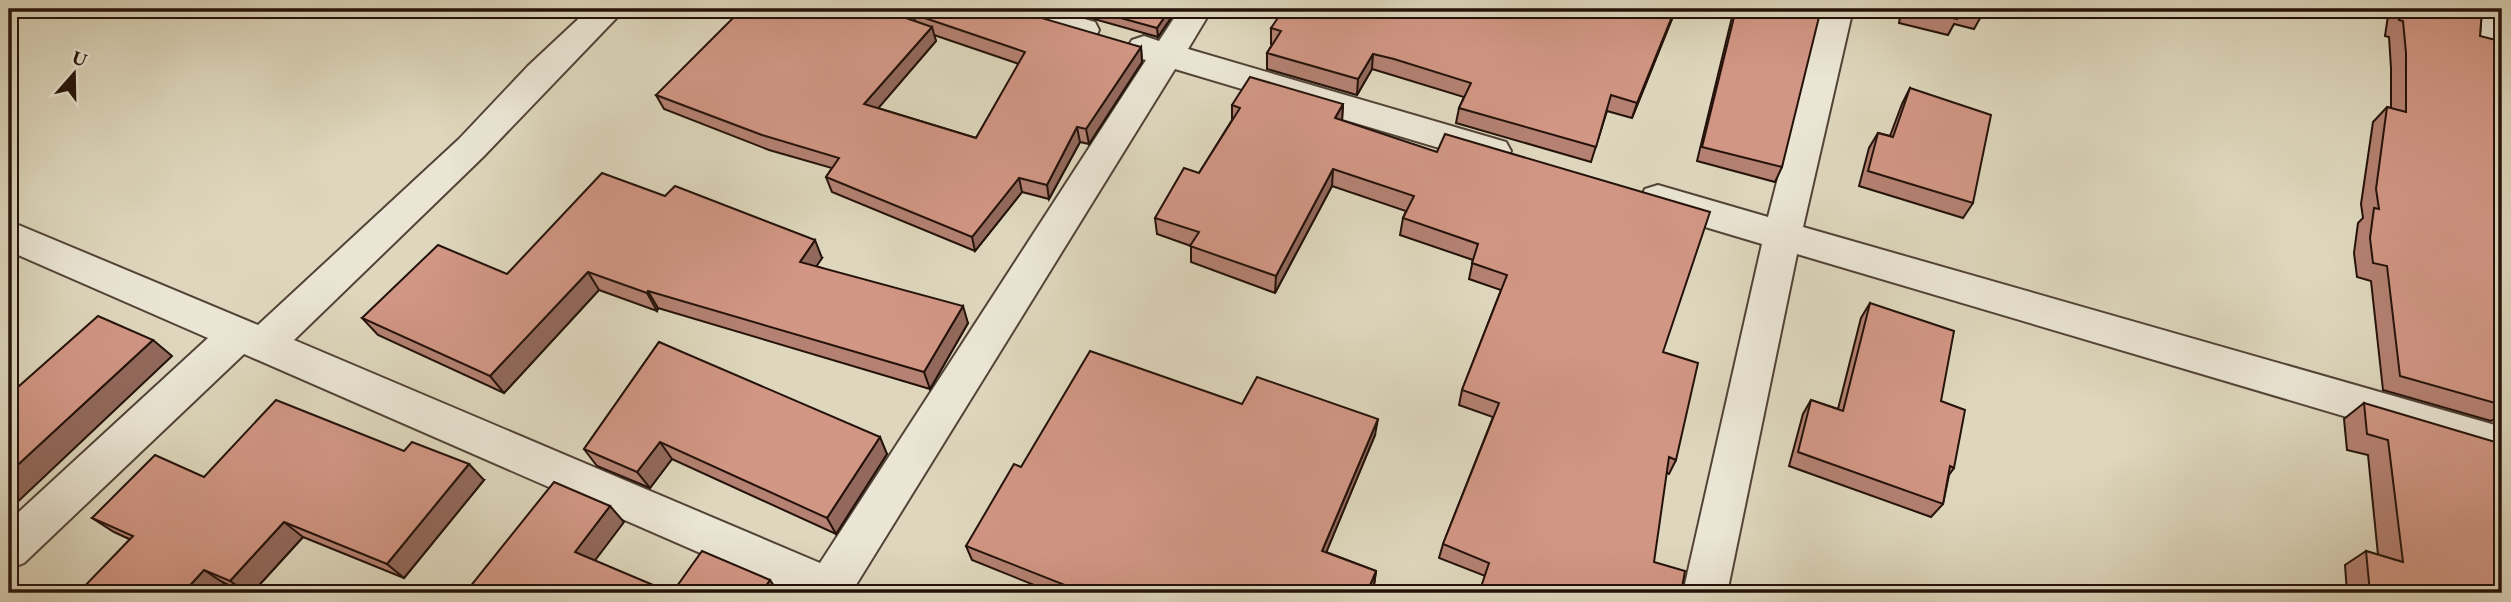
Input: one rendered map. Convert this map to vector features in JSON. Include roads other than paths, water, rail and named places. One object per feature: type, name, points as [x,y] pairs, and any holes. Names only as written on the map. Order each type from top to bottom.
[{"type":"street","points":[[9,549],[471,148],[540,75],[610,9]]},
{"type":"street","points":[[1011,9],[1527,161]]},
{"type":"street","points":[[9,235],[832,592],[1196,9]]},
{"type":"street","points":[[1705,593],[1782,236],[1836,13],[1799,9]]},
{"type":"street","points":[[2492,9],[2502,65]]},
{"type":"street","points":[[1621,189],[2502,445]]}]
